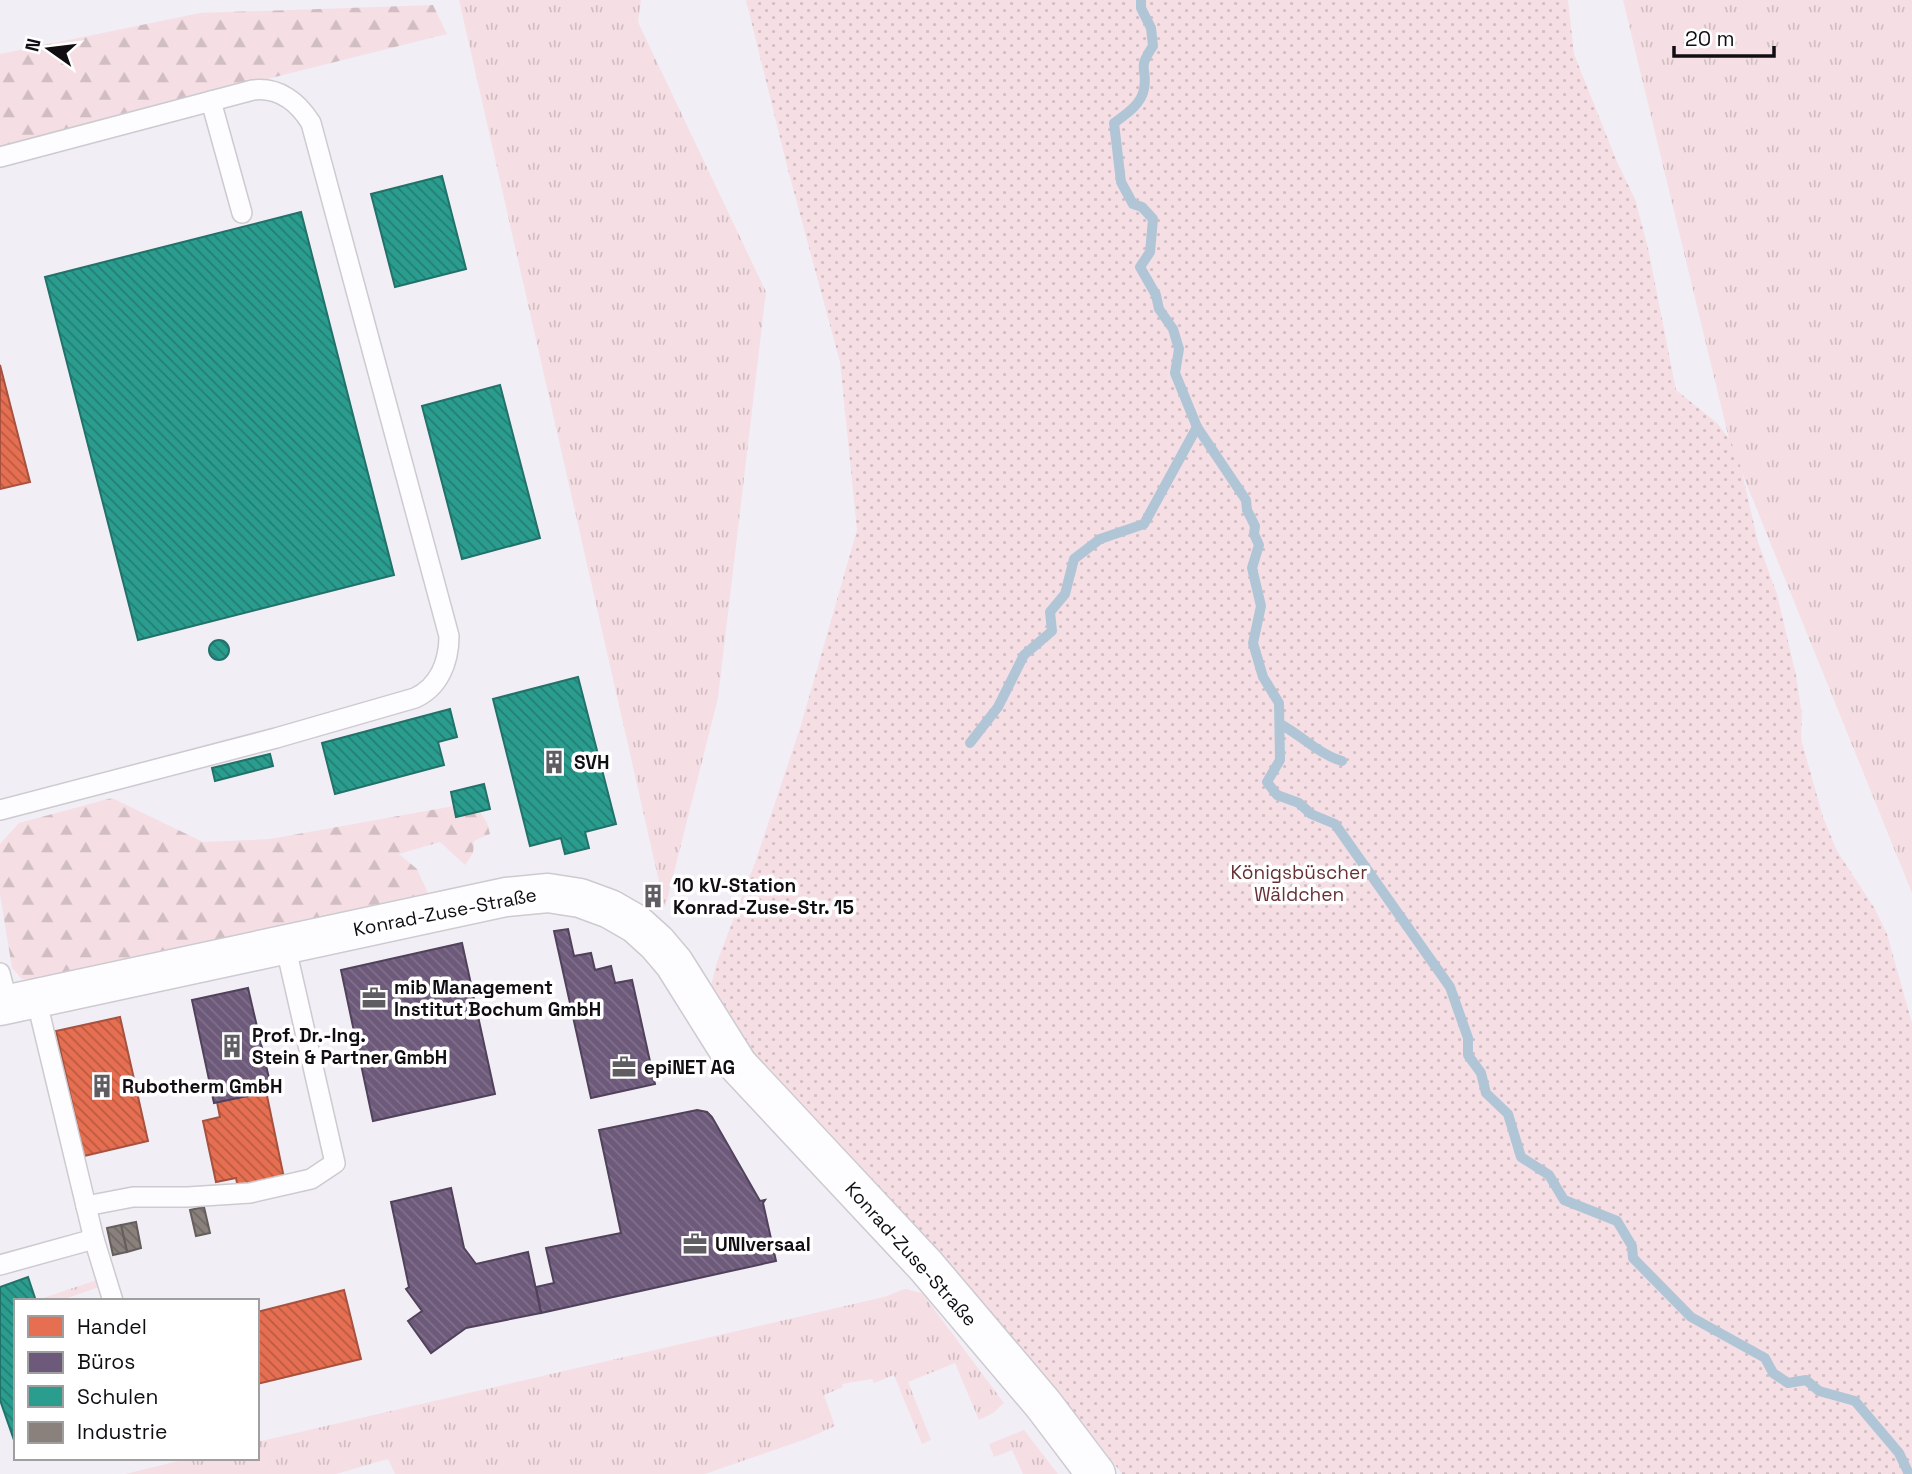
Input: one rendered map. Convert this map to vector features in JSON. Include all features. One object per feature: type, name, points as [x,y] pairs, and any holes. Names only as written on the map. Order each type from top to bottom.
[{"type":"street","name":"Konrad-Zuse-Straße","points":[[11,995],[285,944],[506,897],[548,893],[610,909],[636,924],[657,943],[674,963],[738,1065],[926,1266],[1043,1404],[1096,1474]]},
{"type":"lane","points":[[0,157],[253,90],[269,90],[289,98],[311,123],[449,636],[442,672],[425,693],[415,698],[276,738],[0,810]]},
{"type":"lane","points":[[211,101],[242,213]]},
{"type":"lane","points":[[86,1206],[133,1197],[250,1193],[311,1179],[335,1163],[285,944]]},
{"type":"lane","points":[[11,995],[86,1206],[112,1299]]},
{"type":"lane","points":[[0,1265],[94,1239]]},
{"type":"green space","points":[[459,0],[641,0],[638,22],[766,292],[718,698],[665,908]]},
{"type":"green space","name":"Königsbüscher Wäldchen","points":[[746,0],[1568,0],[1574,54],[1617,162],[1635,199],[1648,248],[1676,390],[1717,423],[1731,441],[1741,468],[1758,542],[1777,594],[1796,675],[1802,715],[1801,739],[1823,817],[1837,851],[1875,909],[1887,934],[1912,1023],[1912,1474],[1122,1474],[1049,1380],[927,1251],[753,1052],[710,989],[717,962],[756,860],[801,725],[857,530],[840,362]]},
{"type":"green space","points":[[1623,0],[1912,0],[1912,893],[1730,443]]},
{"type":"green space","points":[[433,5],[447,34],[0,146],[0,54],[200,13]]},
{"type":"green space","points":[[112,798],[203,842],[270,839],[454,806],[457,817],[480,812],[490,834],[474,841],[473,853],[465,865],[440,842],[399,854],[417,869],[428,893],[37,979],[22,979],[12,968],[0,894],[0,844],[19,823]]},
{"type":"green space","points":[[97,1280],[99,1287],[65,1299],[43,1298]]},
{"type":"green space","points":[[905,1289],[922,1293],[1004,1403],[979,1420],[955,1363],[908,1382],[931,1440],[922,1444],[894,1375],[874,1383],[872,1379],[842,1384],[843,1387],[824,1395],[835,1426],[809,1438],[705,1474],[395,1474],[388,1459],[336,1474],[125,1474],[183,1460],[259,1460],[259,1442],[884,1297]]},
{"type":"green space","points":[[1024,1430],[1058,1474],[1023,1474],[1012,1450],[994,1457],[989,1444]]},
{"type":"building: Handel","points":[[0,365],[30,482],[0,489]]},
{"type":"building: Handel","name":"10 kV-Station Konrad-Zuse-Str. 15","points":[[649,889],[661,898],[657,903],[645,894]]},
{"type":"building: Handel","name":"Rubotherm GmbH","points":[[120,1017],[148,1141],[84,1156],[56,1031]]},
{"type":"building: Handel","points":[[266,1091],[284,1178],[238,1188],[236,1178],[216,1182],[203,1121],[220,1117],[217,1102]]},
{"type":"building: Handel","points":[[344,1290],[361,1359],[259,1384],[259,1311]]},
{"type":"building: Büros","points":[[568,929],[574,956],[591,953],[595,970],[611,966],[615,983],[632,980],[655,1084],[591,1098],[554,931]]},
{"type":"building: Büros","points":[[462,943],[495,1094],[373,1121],[341,970]]},
{"type":"building: Büros","name":"Prof. Dr.-Ing. Stein & Partner GmbH","points":[[248,988],[272,1091],[214,1103],[192,1000]]},
{"type":"building: Büros","points":[[697,1110],[707,1112],[712,1117],[760,1201],[765,1200],[763,1203],[776,1261],[541,1313],[536,1287],[554,1283],[546,1248],[621,1233],[599,1130]]},
{"type":"building: Büros","points":[[451,1188],[464,1248],[476,1264],[528,1252],[541,1313],[466,1328],[431,1353],[408,1321],[422,1311],[406,1289],[409,1287],[391,1202]]},
{"type":"building: Schulen","points":[[442,176],[466,269],[395,287],[371,194]]},
{"type":"building: Schulen","points":[[301,212],[394,575],[138,640],[45,277]]},
{"type":"building: Schulen","points":[[500,385],[540,538],[462,559],[422,406]]},
{"type":"building: Schulen","points":[[219,640],[226,643],[229,650],[226,657],[219,660],[212,657],[209,650],[212,643]]},
{"type":"building: Schulen","name":"SVH","points":[[578,677],[616,824],[585,832],[589,848],[565,854],[561,838],[530,846],[493,699]]},
{"type":"building: Schulen","points":[[450,709],[457,737],[438,742],[444,765],[335,794],[322,743]]},
{"type":"building: Schulen","points":[[270,754],[273,766],[215,781],[212,768]]},
{"type":"building: Schulen","points":[[484,784],[490,809],[456,817],[451,792]]},
{"type":"building: Schulen","points":[[28,1277],[35,1299],[14,1299],[14,1440],[0,1400],[0,1287]]},
{"type":"building: Industrie","points":[[204,1207],[210,1233],[196,1236],[190,1210]]},
{"type":"building: Industrie","points":[[136,1222],[141,1248],[127,1252],[121,1225]]},
{"type":"building: Industrie","points":[[121,1225],[127,1252],[113,1255],[107,1228]]},
{"type":"waterway","points":[[1141,0],[1141,8],[1151,28],[1153,46],[1144,65],[1145,82],[1140,100],[1114,123],[1121,182],[1133,204],[1142,207],[1153,219],[1150,252],[1140,267],[1156,295],[1159,309],[1173,329],[1179,349],[1175,373],[1197,427],[1246,500],[1247,510],[1255,526],[1254,534],[1259,545],[1252,568],[1261,606],[1253,643],[1263,677],[1279,703],[1280,760],[1267,782],[1277,795],[1299,803],[1311,814],[1335,824],[1450,987],[1468,1038],[1468,1055],[1481,1073],[1486,1093],[1508,1114],[1521,1157],[1549,1175],[1564,1200],[1617,1221],[1632,1246],[1633,1258],[1691,1317],[1765,1358],[1773,1373],[1788,1383],[1806,1380],[1819,1391],[1855,1401],[1899,1453],[1909,1474]]},
{"type":"waterway","points":[[970,743],[998,707],[1024,655],[1052,631],[1050,612],[1065,594],[1074,559],[1100,539],[1144,524],[1197,427]]},
{"type":"waterway","points":[[1280,724],[1326,754],[1342,761]]},
{"type":"place","name":"SVH","points":[[554,762]]},
{"type":"place","name":"10 kV-Station Konrad-Zuse-Str. 15","points":[[653,896]]},
{"type":"place","name":"mib Management Institut Bochum GmbH","points":[[374,998]]},
{"type":"place","name":"Prof. Dr.-Ing. Stein & Partner GmbH","points":[[232,1046]]},
{"type":"place","name":"epiNET AG","points":[[624,1067]]},
{"type":"place","name":"Rubotherm GmbH","points":[[102,1086]]},
{"type":"place","name":"UNIversaal","points":[[695,1244]]}]
